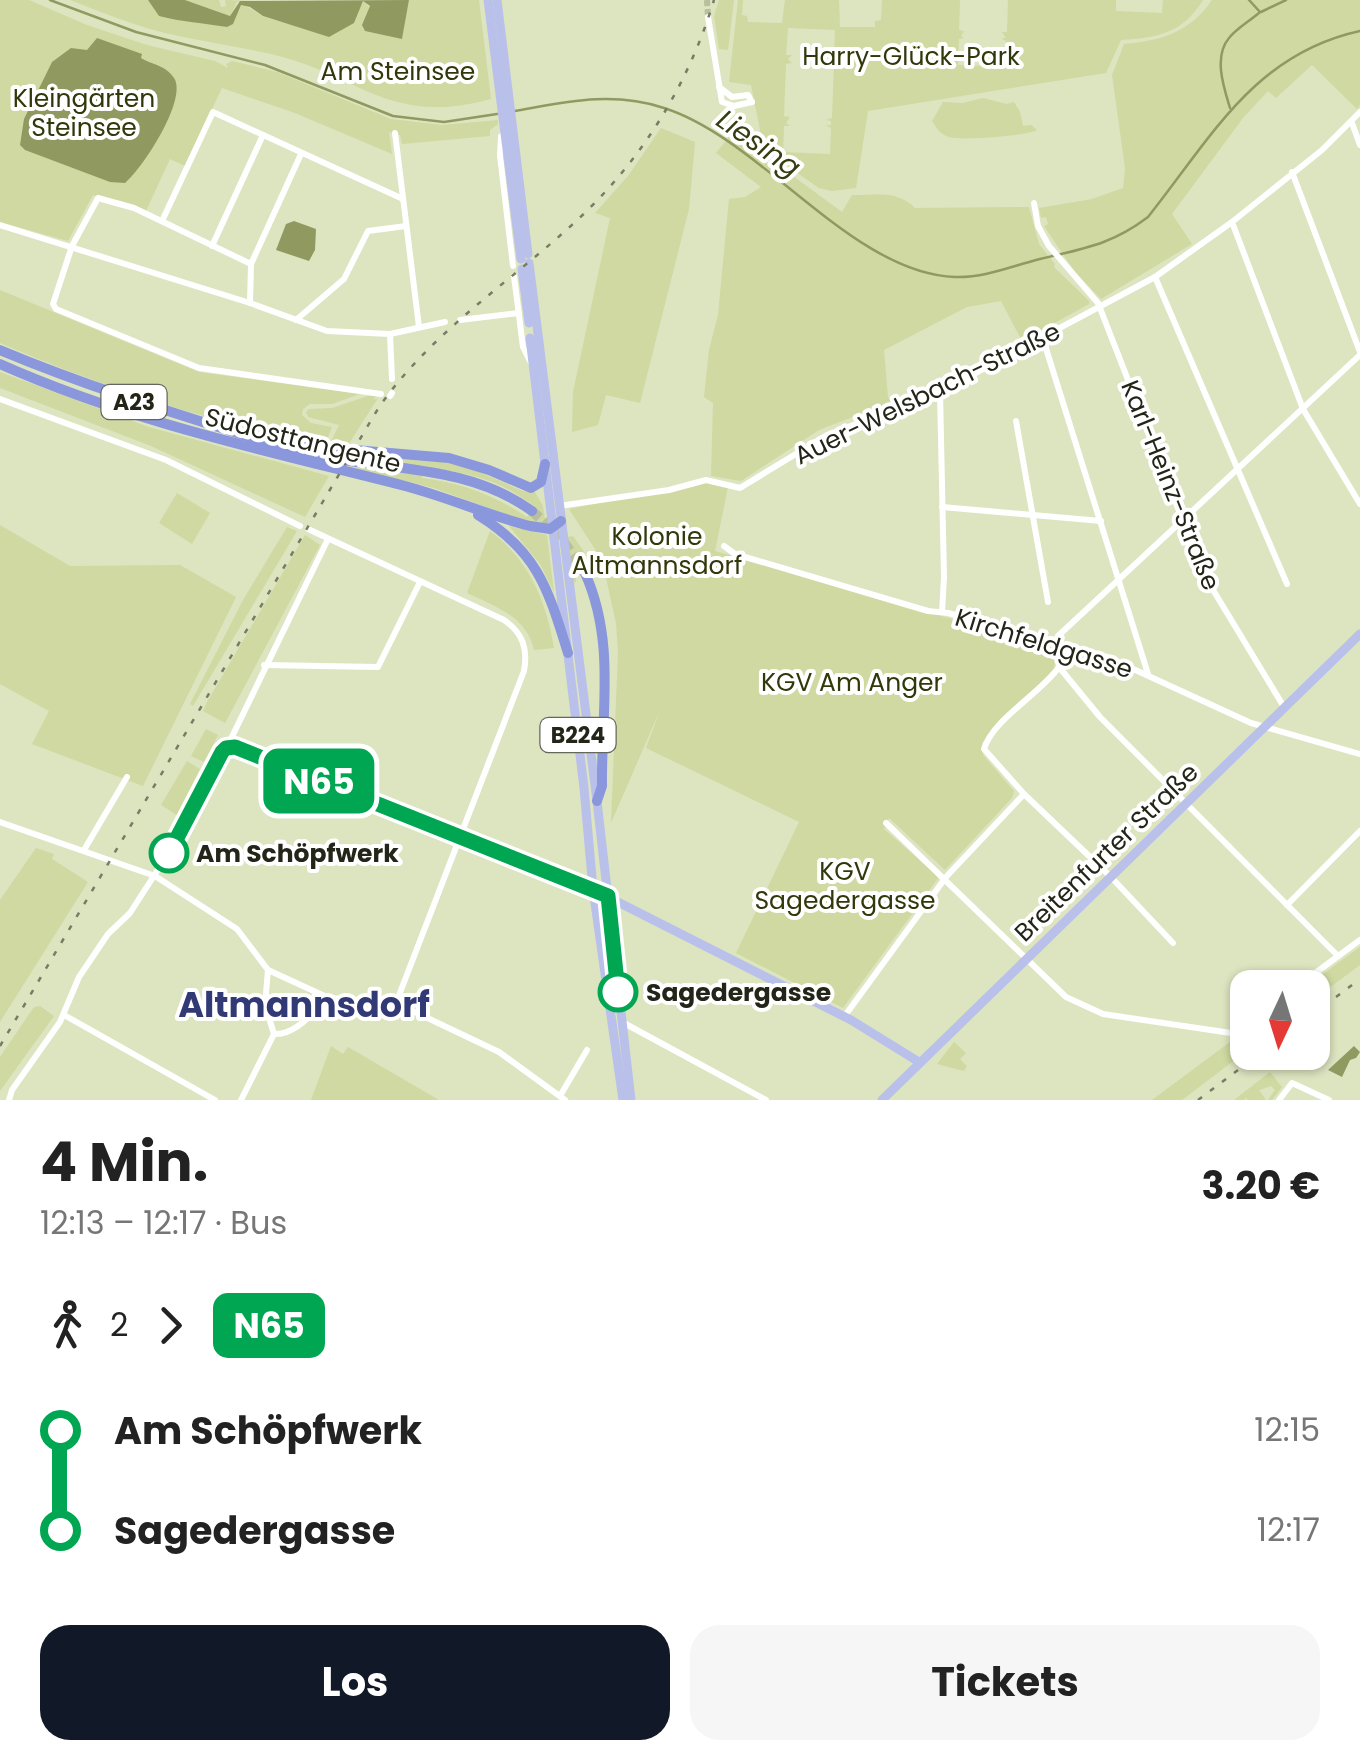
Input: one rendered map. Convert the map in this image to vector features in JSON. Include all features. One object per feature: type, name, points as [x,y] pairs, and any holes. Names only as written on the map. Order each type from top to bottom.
[{"type":"highway","name":"Südosttangente","points":[[0,350],[139,404],[334,458],[464,478],[504,493],[532,510]]},
{"type":"highway","name":"Südosttangente","points":[[0,364],[59,389],[189,432],[408,487],[469,509],[552,526]]},
{"type":"highway","points":[[271,442],[449,458],[530,488],[541,482],[545,464]]},
{"type":"highway","points":[[469,509],[517,543],[536,566],[568,653]]},
{"type":"highway","points":[[584,573],[598,604],[606,656],[602,786],[598,801]]},
{"type":"main road","name":"B224","points":[[488,0],[504,100]]},
{"type":"main road","name":"B224","points":[[497,0],[521,264],[593,889],[621,1096]]},
{"type":"main road","name":"B224","points":[[521,264],[559,506],[552,526],[598,801],[631,1100]]},
{"type":"main road","name":"Breitenfurter Straße","points":[[882,1100],[1360,634]]},
{"type":"main road","points":[[593,889],[844,1016],[919,1062]]},
{"type":"street","points":[[708,17],[718,86],[722,102],[752,102],[748,95],[732,98],[718,86]]},
{"type":"street","points":[[162,221],[213,112],[403,199]]},
{"type":"street","name":"Auer-Welsbach-Straße","points":[[559,506],[669,490],[706,480],[745,487],[826,436],[940,392],[1156,276],[1232,222],[1360,112]]},
{"type":"street","points":[[1352,122],[1360,145]]},
{"type":"street","points":[[506,130],[500,156],[521,264],[519,313],[523,347],[534,368]]},
{"type":"street","points":[[395,133],[419,326]]},
{"type":"street","points":[[212,246],[262,136]]},
{"type":"street","points":[[250,303],[251,264],[301,154]]},
{"type":"street","points":[[1056,642],[1118,579],[1360,354],[1292,172]]},
{"type":"street","points":[[251,264],[134,208],[98,198],[72,246],[53,302],[56,309],[199,368],[389,394]]},
{"type":"street","name":"Karl-Heinz-Straße","points":[[1034,203],[1038,226],[1049,246],[1100,308],[1204,575],[1284,707]]},
{"type":"street","points":[[1232,222],[1303,409],[1360,504]]},
{"type":"street","points":[[0,225],[337,332],[390,334],[445,322]]},
{"type":"street","points":[[296,320],[344,278],[358,258],[368,231],[406,226]]},
{"type":"street","points":[[1156,276],[1287,584]]},
{"type":"street","points":[[460,320],[519,313]]},
{"type":"street","points":[[390,334],[392,378]]},
{"type":"street","points":[[1043,339],[1148,676]]},
{"type":"street","points":[[940,392],[942,612]]},
{"type":"street","points":[[0,399],[166,460],[504,620],[518,632],[526,648],[524,671],[396,1003]]},
{"type":"street","points":[[1016,421],[1048,602]]},
{"type":"street","points":[[942,507],[1101,521]]},
{"type":"street","points":[[9,1098],[64,1015],[79,978],[108,934],[130,913],[155,876],[226,748],[328,539]]},
{"type":"street","name":"Kirchfeldgasse","points":[[724,546],[735,554],[906,605],[1068,645],[1263,727],[1360,754]]},
{"type":"street","points":[[264,665],[378,668],[420,582]]},
{"type":"street","points":[[1068,645],[1059,667],[984,744],[986,754],[1173,943]]},
{"type":"street","points":[[1059,667],[1100,717],[1338,956]]},
{"type":"street","points":[[226,748],[235,747],[593,889]]},
{"type":"street","points":[[84,850],[127,778]]},
{"type":"street","points":[[844,1016],[946,878],[1024,794]]},
{"type":"street","points":[[886,823],[1066,997],[1103,1014],[1230,1032]]},
{"type":"street","points":[[1,825],[155,876],[237,928],[268,970],[329,998],[396,1003],[499,1052],[562,1098],[588,1050]]},
{"type":"street","points":[[1287,905],[1360,831]]},
{"type":"street","points":[[1319,970],[1360,940]]},
{"type":"street","points":[[241,1100],[274,1034],[265,1005],[268,970]]},
{"type":"street","points":[[274,1034],[293,1030],[329,998]]},
{"type":"street","points":[[64,1015],[216,1100]]},
{"type":"street","points":[[621,1022],[766,1100]]},
{"type":"street","points":[[1279,1100],[1292,1083],[1328,1100]]},
{"type":"green space","name":"Kleingärten Steinsee","points":[[0,0],[29,0],[87,25],[228,68],[226,64],[232,61],[277,72],[391,119],[442,125],[498,120],[498,124],[490,130],[490,136],[402,144],[400,135],[389,132],[392,154],[295,113],[222,88],[185,166],[170,159],[146,211],[93,195],[68,241],[0,222]]},
{"type":"green space","name":"Am Steinsee","points":[[70,0],[148,0],[157,10],[226,27],[240,5],[283,22],[322,27],[345,25],[354,22],[363,1],[402,39],[409,0],[479,0],[491,99],[456,106],[400,103],[302,63],[150,29]]},
{"type":"green space","points":[[185,0],[219,0],[221,7],[226,6],[225,0],[253,1],[237,2],[230,16]]},
{"type":"green space","points":[[719,0],[734,0],[728,50],[719,49],[714,16]]},
{"type":"green space","name":"Harry-Glück-Park","points":[[738,0],[743,0],[742,15],[747,16],[748,22],[782,23],[785,0],[839,0],[840,27],[875,27],[875,21],[881,20],[882,0],[960,0],[959,30],[964,31],[964,38],[959,39],[958,65],[1005,67],[1006,41],[1001,38],[1006,38],[1002,32],[1007,32],[1008,0],[1116,0],[1116,11],[1162,13],[1163,0],[1203,0],[1187,20],[1168,32],[1121,40],[1106,73],[868,111],[856,188],[819,188],[764,150],[751,85],[729,82]],"holes":[[[788,28],[835,30],[834,56],[829,58],[834,59],[828,65],[834,65],[832,118],[826,120],[831,121],[831,125],[826,125],[831,128],[830,154],[783,152],[784,126],[790,126],[786,123],[790,117],[784,116],[786,64],[792,63],[788,59],[792,55],[786,55]]]},
{"type":"green space","points":[[1212,0],[1360,0],[1360,105],[1357,109],[1312,65],[1276,98],[1268,91],[1243,118],[1172,214],[1192,244],[1101,299],[1075,272],[1044,226],[1048,224],[1046,217],[1041,218],[1039,208],[1092,199],[1123,188],[1125,168],[1112,75],[1124,44],[1174,33],[1194,20]]},
{"type":"green space","points":[[983,98],[1014,102],[1023,126],[1031,125],[1037,130],[1007,136],[956,138],[943,134],[932,121],[943,102]]},
{"type":"green space","points":[[661,128],[695,142],[689,209],[640,403],[606,395],[598,425],[572,432],[573,392],[610,218],[595,213],[628,176]]},
{"type":"green space","points":[[733,132],[842,212],[852,195],[893,196],[915,208],[1029,207],[1039,244],[1054,267],[1089,304],[1022,341],[1001,301],[967,307],[884,350],[888,397],[894,401],[819,430],[741,481],[711,476],[713,403],[704,397],[718,315],[729,199],[745,197],[761,187],[716,153]]},
{"type":"green space","points":[[0,290],[199,372],[360,394],[332,404],[310,404],[303,409],[302,415],[311,423],[332,427],[327,440],[331,441],[339,425],[308,417],[309,409],[332,408],[371,395],[376,396],[373,400],[378,398],[348,445],[305,440],[196,414],[0,343]]},
{"type":"green space","points":[[0,372],[149,427],[329,476],[305,517],[151,446],[0,388]]},
{"type":"green space","points":[[363,457],[459,463],[523,491],[535,492],[543,506],[546,525],[518,519],[434,488],[347,467],[422,474],[422,478],[490,496],[527,517],[535,507],[493,482]]},
{"type":"green space","points":[[706,482],[728,487],[715,551],[1056,649],[1054,669],[982,743],[983,755],[1014,791],[1012,798],[945,870],[889,818],[884,829],[939,877],[843,1008],[736,953],[799,822],[646,748],[660,710],[611,823],[616,623],[602,560],[569,509]]},
{"type":"green space","points":[[177,493],[210,513],[192,544],[159,523]]},
{"type":"green space","points":[[0,525],[70,566],[180,565],[236,597],[143,786],[32,744],[49,711],[0,684]]},
{"type":"green space","points":[[509,526],[547,535],[554,592],[540,564]]},
{"type":"green space","points":[[287,527],[297,531],[193,706],[190,704],[243,600]]},
{"type":"green space","points":[[490,531],[504,542],[534,582],[554,648],[534,650],[517,620],[467,593]]},
{"type":"green space","points":[[305,535],[320,545],[225,723],[203,711]]},
{"type":"green space","points":[[573,536],[594,566],[576,577],[576,583],[571,579],[567,537]]},
{"type":"green space","points":[[206,729],[218,735],[204,762],[191,756]]},
{"type":"green space","points":[[187,761],[200,769],[177,815],[161,805]]},
{"type":"green space","points":[[36,848],[54,854],[52,859],[88,882],[0,1022],[0,900]]},
{"type":"green space","points":[[1360,947],[1360,965],[1330,987],[1328,970]]},
{"type":"green space","points":[[40,1006],[54,1016],[0,1091],[0,1057],[34,1007]]},
{"type":"green space","points":[[954,1042],[966,1053],[960,1059],[967,1066],[964,1071],[937,1064]]},
{"type":"green space","points":[[1230,1042],[1230,1064],[1182,1100],[1152,1100]]},
{"type":"green space","points":[[331,1046],[343,1054],[348,1047],[439,1100],[311,1100]]},
{"type":"green space","points":[[1270,1072],[1282,1087],[1272,1100],[1268,1100],[1275,1090],[1271,1086],[1259,1090],[1266,1100],[1234,1100]]},
{"type":"shaded area","points":[[148,0],[185,0],[230,16],[240,1],[409,0],[402,39],[365,31],[362,25],[370,6],[363,1],[354,23],[329,37],[241,5],[233,24],[227,27],[159,16]]},
{"type":"shaded area","points":[[97,38],[142,54],[141,58],[171,74],[177,88],[162,133],[125,183],[110,182],[20,145],[24,119],[52,62],[71,48],[87,50]]},
{"type":"shaded area","points":[[294,221],[316,229],[315,250],[309,261],[276,250],[286,224]]},
{"type":"shaded area","points":[[1354,1046],[1360,1052],[1350,1060],[1342,1077],[1330,1068]]},
{"type":"waterway","name":"Liesing","points":[[50,0],[136,32],[265,65],[393,116],[444,122],[497,114]]},
{"type":"waterway","points":[[1230,108],[1221,73],[1222,54],[1232,34],[1260,12],[1249,0]]},
{"type":"waterway","points":[[1261,12],[1286,0]]},
{"type":"waterway","name":"Liesing","points":[[515,111],[607,99],[664,108],[700,124],[736,147],[879,253],[917,270],[965,277],[1094,245],[1134,227],[1148,217],[1215,129],[1263,79],[1323,42],[1360,31]]},
{"type":"tunnel","points":[[707,0],[708,17]]},
{"type":"tunnel","points":[[532,511],[560,536],[585,573]]},
{"type":"railway","points":[[0,1046],[379,407],[422,355],[573,224],[620,175],[676,93],[714,0]]},
{"type":"railway","points":[[1330,1002],[1360,979]]},
{"type":"railway","points":[[1198,1100],[1238,1070]]},
{"type":"bus line","name":"N65","points":[[169,853],[222,752],[235,747],[608,896],[618,992]]},
{"type":"place","name":"Am Schöpfwerk","points":[[169,853]]},
{"type":"place","name":"Sagedergasse","points":[[618,992]]},
{"type":"district","name":"Altmannsdorf","points":[[304,1005]]},
{"type":"park label","name":"Kolonie Altmannsdorf","points":[[657,550]]},
{"type":"park label","name":"KGV Am Anger","points":[[852,682]]},
{"type":"park label","name":"KGV Sagedergasse","points":[[845,886]]}]
